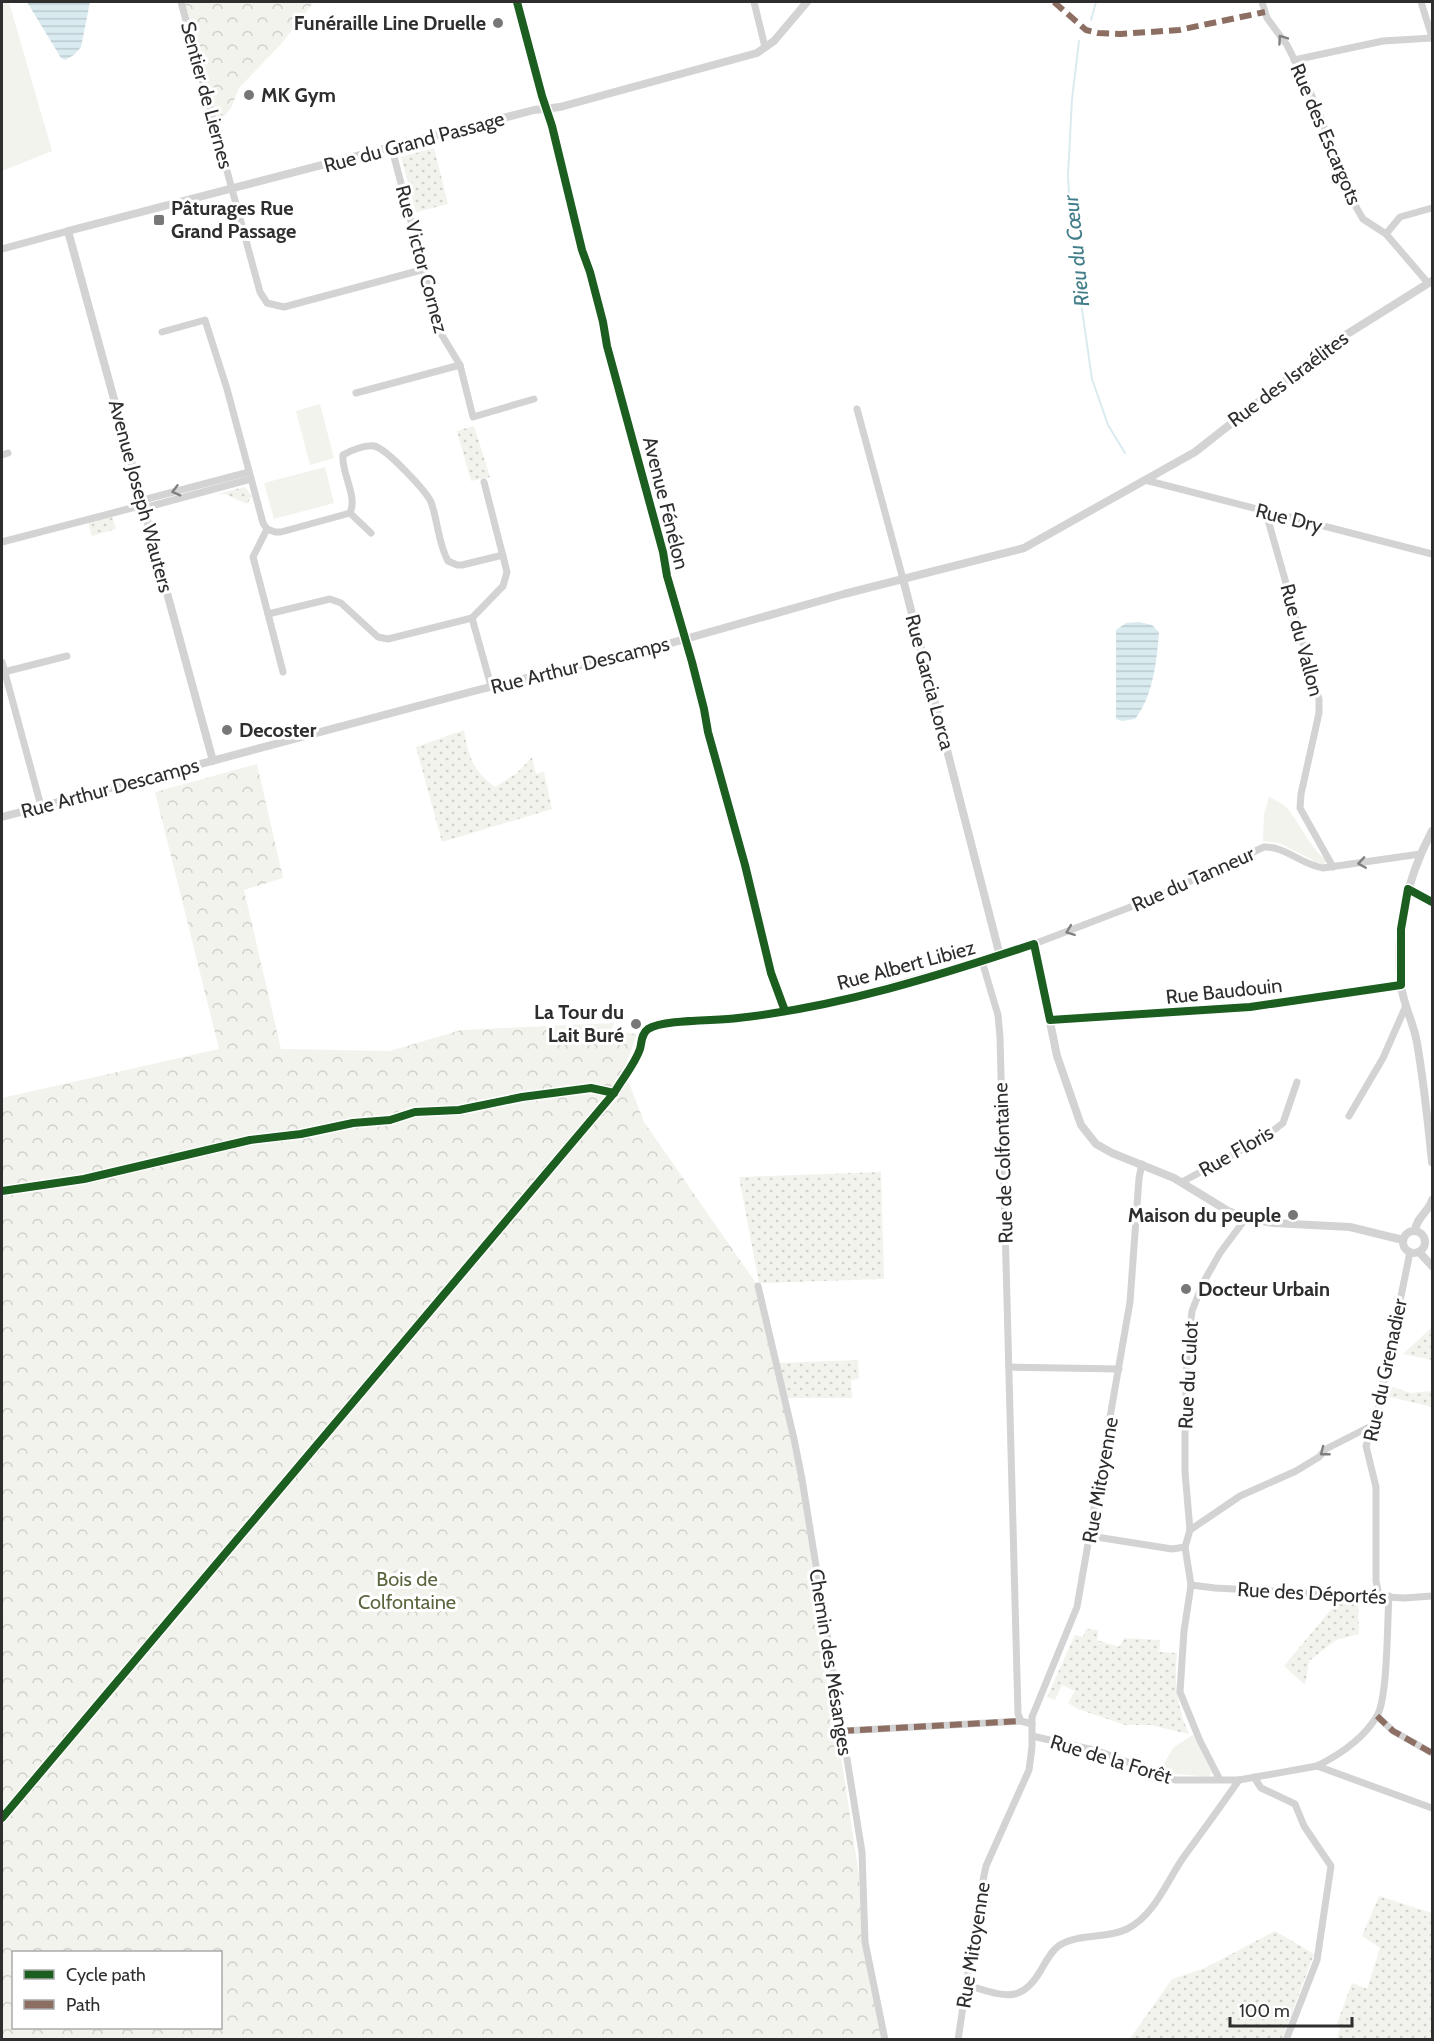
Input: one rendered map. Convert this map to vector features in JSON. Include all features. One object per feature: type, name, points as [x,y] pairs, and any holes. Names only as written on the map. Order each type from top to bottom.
[{"type":"street","name":"Sentier de Liernes","points":[[181,2],[260,292],[267,303],[284,308],[424,269]]},
{"type":"street","name":"Avenue Fénélon","points":[[517,2],[705,709],[708,732],[725,798],[737,832],[771,973],[785,1011]]},
{"type":"street","points":[[754,2],[765,47]]},
{"type":"street","name":"Rue du Grand Passage","points":[[2,249],[534,110],[560,107],[757,53],[774,40],[807,2]]},
{"type":"street","name":"Rue des Escargots","points":[[1262,2],[1267,18],[1287,45],[1319,112],[1341,181],[1363,219],[1386,234],[1430,282]]},
{"type":"street","points":[[1294,60],[1383,41],[1432,38],[1421,2]]},
{"type":"street","name":"Rue Victor Cornez","points":[[392,148],[440,332],[460,366],[473,417],[534,399]]},
{"type":"street","points":[[1386,234],[1400,217],[1432,208]]},
{"type":"street","name":"Avenue Joseph Wauters","points":[[68,231],[213,761]]},
{"type":"street","name":"Rue des Israélites","points":[[1145,480],[1195,452],[1336,340],[1430,282]]},
{"type":"street","points":[[162,332],[206,320],[263,523],[267,529],[281,532],[350,513]]},
{"type":"street","points":[[356,393],[460,366]]},
{"type":"street","name":"Rue Garcia Lorca","points":[[857,409],[1000,956]]},
{"type":"street","points":[[350,513],[353,504],[342,462],[343,455],[358,449],[376,447],[394,462],[430,500],[448,561],[462,565],[503,555]]},
{"type":"street","points":[[2,542],[250,476]]},
{"type":"street","name":"Rue Arthur Descamps","points":[[2,817],[491,686],[685,639],[1024,548],[1145,480]]},
{"type":"street","name":"Rue Dry","points":[[1145,480],[1432,554]]},
{"type":"street","points":[[268,614],[330,599],[335,600],[378,637],[387,639],[472,618],[506,582],[507,572],[484,483]]},
{"type":"street","points":[[350,513],[370,533]]},
{"type":"street","name":"Rue du Vallon","points":[[1266,513],[1319,699],[1319,713],[1300,808],[1333,867]]},
{"type":"street","points":[[267,529],[253,557],[283,672]]},
{"type":"street","points":[[472,618],[491,686]]},
{"type":"street","points":[[4,672],[67,656]]},
{"type":"street","points":[[2,662],[41,806]]},
{"type":"street","points":[[1432,831],[1420,854],[1408,889],[1401,929],[1401,985],[1405,1008],[1417,1040],[1432,1162]]},
{"type":"street","name":"Rue du Tanneur","points":[[1034,944],[1106,918],[1264,847],[1274,847],[1314,867],[1333,867],[1420,854]]},
{"type":"street","points":[[1408,889],[1432,902]]},
{"type":"street","points":[[1034,944],[1058,1056],[1084,1130],[1100,1147],[1182,1182],[1228,1211],[1246,1218],[1273,1223],[1350,1227],[1403,1240]]},
{"type":"street","name":"Rue Albert Libiez","points":[[785,1011],[810,1008],[982,962],[1034,944]]},
{"type":"street","name":"Rue de Colfontaine","points":[[982,962],[998,1015],[1000,1037],[1018,1714],[1021,1721]]},
{"type":"street","name":"Rue Baudouin","points":[[1050,1020],[1250,1007],[1401,985]]},
{"type":"street","points":[[1349,1116],[1383,1058],[1405,1008]]},
{"type":"street","points":[[639,1051],[644,1033],[660,1024],[711,1021],[785,1011]]},
{"type":"street","name":"Rue Floris","points":[[1182,1182],[1265,1137],[1283,1123],[1297,1082]]},
{"type":"street","name":"Rue Mitoyenne","points":[[958,2040],[986,1866],[1029,1770],[1032,1717],[1077,1607],[1130,1302],[1138,1178],[1142,1164]]},
{"type":"street","points":[[1415,1231],[1418,1220],[1431,1205],[1432,1200]]},
{"type":"street","name":"Rue du Culot","points":[[1185,1547],[1190,1530],[1185,1472],[1185,1432],[1187,1351],[1192,1311],[1203,1283],[1220,1253],[1246,1218]]},
{"type":"street","points":[[1415,1252],[1424,1246],[1425,1239],[1421,1233],[1415,1231],[1407,1233],[1403,1240],[1404,1248],[1415,1252],[1432,1266]]},
{"type":"street","name":"Rue du Grenadier","points":[[1379,1596],[1376,1581],[1376,1487],[1366,1446],[1375,1424],[1415,1252]]},
{"type":"street","name":"Chemin des Mésanges","points":[[758,1286],[796,1448],[865,1873],[865,1942],[885,2040]]},
{"type":"street","points":[[1009,1367],[1119,1369]]},
{"type":"street","points":[[1190,1530],[1240,1496],[1296,1471],[1319,1457],[1326,1449],[1375,1424]]},
{"type":"street","points":[[1090,1536],[1172,1549],[1185,1547],[1191,1585],[1184,1631],[1180,1692],[1200,1741],[1219,1778]]},
{"type":"street","name":"Rue des Déportés","points":[[1191,1585],[1389,1596],[1404,1599],[1432,1596]]},
{"type":"street","points":[[1317,1766],[1350,1745],[1370,1727],[1377,1716],[1382,1704],[1389,1596]]},
{"type":"street","points":[[1377,1716],[1393,1731],[1432,1753]]},
{"type":"street","points":[[842,1731],[1021,1721],[1032,1724]]},
{"type":"street","name":"Rue de la Forêt","points":[[1032,1736],[1098,1751],[1165,1778],[1196,1781],[1219,1778],[1239,1780],[1317,1766],[1432,1808]]},
{"type":"street","points":[[1254,1777],[1261,1788],[1295,1804],[1304,1826],[1330,1866],[1317,1960],[1286,2040]]},
{"type":"street","points":[[966,1985],[1007,1995],[1021,1993],[1034,1981],[1045,1962],[1060,1945],[1126,1930],[1141,1919],[1239,1780]]},
{"type":"green space","points":[[2,2],[9,2],[52,151],[2,171]]},
{"type":"green space","points":[[181,2],[314,2],[282,43],[239,88],[231,108],[221,120],[213,116]]},
{"type":"green space","points":[[434,148],[448,204],[416,212],[401,157]]},
{"type":"green space","points":[[320,404],[334,458],[310,465],[296,411]]},
{"type":"green space","points":[[474,426],[490,477],[471,481],[457,431]]},
{"type":"green space","points":[[325,467],[334,503],[274,519],[264,483]]},
{"type":"green space","points":[[245,487],[252,496],[247,504],[225,494],[218,494]]},
{"type":"green space","points":[[112,516],[116,529],[92,536],[88,522]]},
{"type":"green space","points":[[464,730],[467,748],[473,762],[481,775],[495,787],[517,773],[532,757],[536,774],[544,772],[552,809],[442,842],[416,747]]},
{"type":"green space","name":"Bois de Colfontaine","points":[[257,764],[283,878],[244,890],[281,1049],[390,1051],[461,1030],[614,1023],[611,1031],[637,1034],[624,1070],[644,1122],[758,1286],[799,1480],[859,1875],[863,1943],[884,2039],[2,2039],[2,1098],[219,1049],[155,792]]},
{"type":"green space","points":[[1269,797],[1282,804],[1291,813],[1317,851],[1327,860],[1324,865],[1312,863],[1313,860],[1279,843],[1263,841],[1264,815]]},
{"type":"green space","points":[[881,1172],[884,1279],[759,1283],[739,1177]]},
{"type":"green space","points":[[1432,1327],[1432,1360],[1403,1354]]},
{"type":"green space","points":[[858,1360],[859,1379],[851,1380],[852,1398],[785,1398],[779,1363]]},
{"type":"green space","points":[[1432,1385],[1432,1407],[1390,1397],[1389,1386],[1411,1393],[1431,1391]]},
{"type":"green space","points":[[1338,1601],[1358,1603],[1359,1634],[1336,1640],[1309,1661],[1305,1685],[1284,1666]]},
{"type":"green space","points":[[1086,1629],[1098,1630],[1097,1640],[1119,1647],[1124,1638],[1160,1640],[1159,1652],[1177,1653],[1177,1694],[1189,1734],[1150,1725],[1125,1725],[1078,1709],[1068,1703],[1075,1691],[1062,1685],[1055,1700],[1047,1697],[1075,1635],[1083,1637]]},
{"type":"green space","points":[[1193,1735],[1212,1773],[1208,1777],[1159,1772],[1174,1747]]},
{"type":"green space","points":[[1379,1896],[1432,1913],[1432,2039],[1337,2038],[1340,2028],[1336,2026],[1352,1983],[1367,1989],[1380,1948],[1362,1936]]},
{"type":"green space","points":[[1275,1931],[1314,1954],[1282,2039],[1129,2040],[1172,1979],[1205,1968]]},
{"type":"shaded area","points":[[27,2],[90,2],[81,47],[74,55],[65,60],[61,58]]},
{"type":"shaded area","points":[[1139,622],[1152,625],[1159,632],[1155,666],[1150,689],[1141,710],[1135,719],[1122,721],[1116,719],[1116,630],[1126,623]]},
{"type":"waterway","name":"Rieu du Cœur","points":[[1091,20],[1096,2]]},
{"type":"waterway","name":"Rieu du Cœur","points":[[1079,41],[1072,99],[1068,175],[1071,233],[1092,379],[1108,425],[1125,453]]},
{"type":"marked path","points":[[1054,2],[1086,30],[1098,33],[1120,34],[1179,30],[1265,12]]},
{"type":"marked path","points":[[1377,1716],[1393,1731],[1432,1753]]},
{"type":"marked path","points":[[842,1731],[1021,1721]]},
{"type":"cycle path","points":[[517,2],[552,126],[582,250],[590,272],[607,346],[663,552],[667,576],[692,662],[771,973],[785,1011]]},
{"type":"cycle path","points":[[2,1818],[614,1093],[635,1060],[643,1036],[648,1029],[666,1023],[776,1013],[851,998],[925,979],[1034,944],[1050,1020],[1250,1007],[1401,985],[1401,929],[1408,889],[1432,902]]},
{"type":"cycle path","points":[[2,1191],[84,1179],[250,1140],[301,1134],[353,1123],[390,1120],[415,1112],[459,1110],[522,1097],[591,1088],[614,1093]]},
{"type":"place","name":"Funéraille Line Druelle","points":[[498,23]]},
{"type":"place","name":"MK Gym","points":[[249,95]]},
{"type":"place","name":"Pâturages Rue Grand Passage","points":[[159,220]]},
{"type":"place","name":"Decoster","points":[[227,730]]},
{"type":"place","name":"La Tour du Lait Buré","points":[[636,1024]]},
{"type":"place","name":"Maison du peuple","points":[[1293,1215]]},
{"type":"place","name":"Docteur Urbain","points":[[1186,1289]]}]
